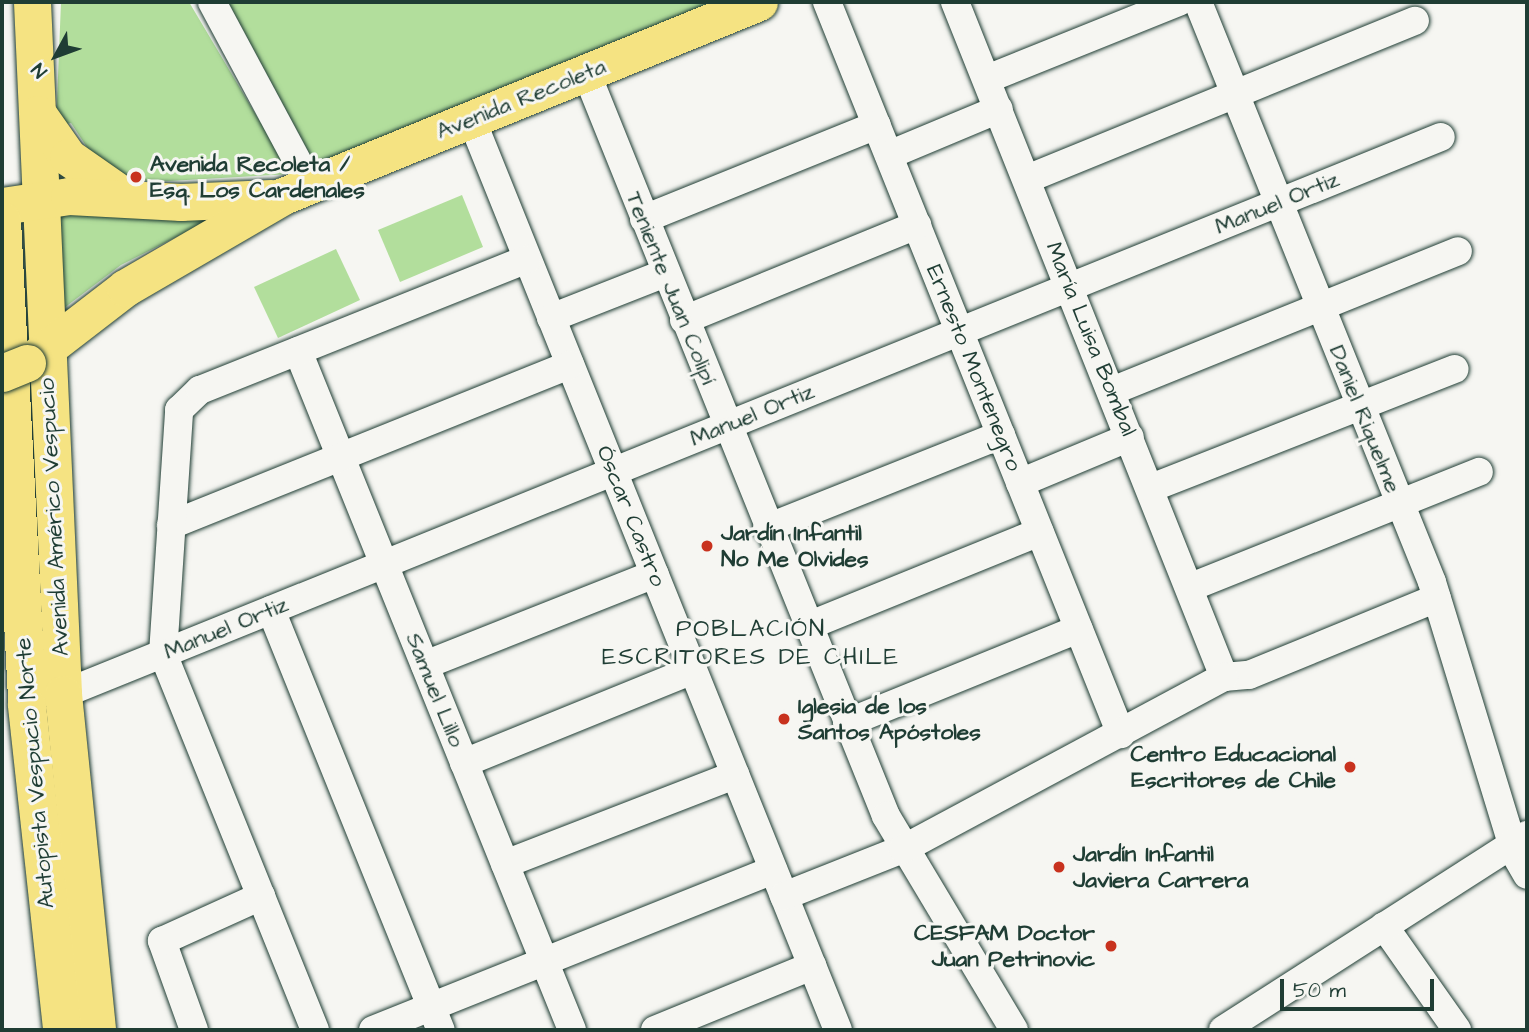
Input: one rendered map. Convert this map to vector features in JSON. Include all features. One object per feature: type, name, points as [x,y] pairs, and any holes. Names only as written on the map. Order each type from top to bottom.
[{"type":"highway","name":"Autopista Vespucio Norte","points":[[15,207],[26,706],[62,1030]]},
{"type":"main road","name":"Avenida Américo Vespucio","points":[[32,2],[38,114],[15,207],[25,362],[63,694],[96,1030]]},
{"type":"main road","name":"Avenida Recoleta","points":[[25,362],[135,281],[296,190],[759,2]]},
{"type":"main road","points":[[38,114],[68,157],[131,200]]},
{"type":"main road","name":"Avenida Recoleta","points":[[15,207],[296,190]]},
{"type":"street","points":[[212,2],[296,190]]},
{"type":"street","name":"Ernesto Montenegro","points":[[827,2],[1121,734]]},
{"type":"street","name":"María Luisa Bombal","points":[[956,2],[1152,488],[1224,677]]},
{"type":"street","points":[[987,79],[1179,2]]},
{"type":"street","name":"Daniel Riquelme","points":[[1198,2],[1437,598],[1520,839],[1527,875]]},
{"type":"street","points":[[1027,179],[1415,21]]},
{"type":"street","name":"Teniente Juan Colipí","points":[[586,72],[767,528],[903,849],[1011,1029]]},
{"type":"street","points":[[889,155],[999,109]]},
{"type":"street","name":"Óscar Castro","points":[[471,118],[838,1030]]},
{"type":"street","points":[[644,219],[877,125]]},
{"type":"street","name":"Manuel Ortiz","points":[[63,694],[1441,137]]},
{"type":"street","points":[[684,320],[917,225]]},
{"type":"street","points":[[1112,391],[1458,251]]},
{"type":"street","points":[[315,1030],[163,654],[171,525],[184,401],[298,351],[527,259]]},
{"type":"street","points":[[551,318],[665,273]]},
{"type":"street","name":"Samuel Lillo","points":[[298,351],[572,1030]]},
{"type":"street","points":[[171,525],[570,365]]},
{"type":"street","points":[[1152,488],[1454,369]]},
{"type":"street","points":[[767,528],[1001,435]]},
{"type":"street","points":[[1020,483],[1130,437]]},
{"type":"street","points":[[1191,587],[1479,472]]},
{"type":"street","points":[[808,626],[1040,532]]},
{"type":"street","points":[[425,665],[654,574]]},
{"type":"street","points":[[784,896],[903,849],[1224,677],[1249,675],[1437,598]]},
{"type":"street","points":[[271,610],[436,1018]]},
{"type":"street","points":[[848,723],[1079,629]]},
{"type":"street","points":[[464,763],[693,670]]},
{"type":"street","points":[[505,864],[735,775]]},
{"type":"street","points":[[1229,1029],[1520,839]]},
{"type":"street","points":[[373,1030],[436,1018],[544,961],[773,870]]},
{"type":"street","points":[[194,1030],[162,941],[261,896]]},
{"type":"street","points":[[1384,926],[1457,1030]]},
{"type":"street","points":[[654,1030],[812,966]]},
{"type":"green space","points":[[61,2],[189,2],[291,174],[151,182],[117,174],[94,158],[71,123],[56,126]]},
{"type":"green space","points":[[228,2],[726,2],[316,166]]},
{"type":"green space","points":[[462,195],[483,247],[400,282],[378,230]]},
{"type":"green space","points":[[58,215],[218,216],[121,265],[64,308]]},
{"type":"green space","points":[[336,249],[360,300],[278,338],[254,287]]},
{"type":"place","name":"Avenida Recoleta / Esq. Los Cardenales","points":[[136,177]]},
{"type":"place","name":"Jardín Infantil No Me Olvides","points":[[707,546]]},
{"type":"place","name":"Iglesia de los Santos Apóstoles","points":[[784,719]]},
{"type":"place","name":"Centro Educacional Escritores de Chile","points":[[1350,767]]},
{"type":"place","name":"Jardín Infantil Javiera Carrera","points":[[1059,867]]},
{"type":"place","name":"CESFAM Doctor Juan Petrinovic","points":[[1111,946]]},
{"type":"district","name":"POBLACIÓN ESCRITORES DE CHILE","points":[[751,644]]}]
